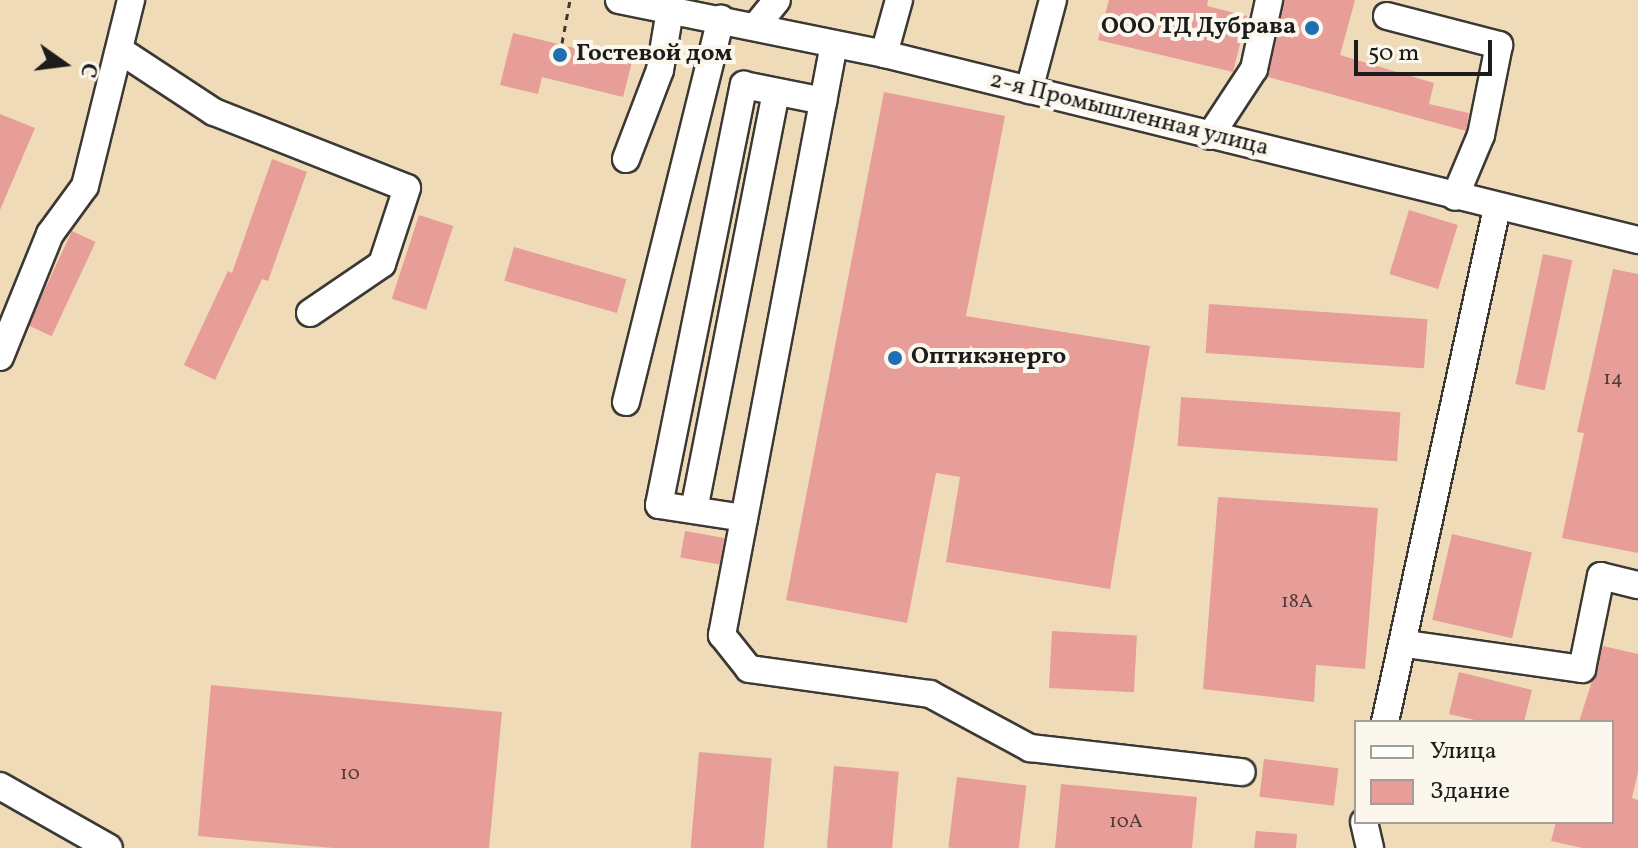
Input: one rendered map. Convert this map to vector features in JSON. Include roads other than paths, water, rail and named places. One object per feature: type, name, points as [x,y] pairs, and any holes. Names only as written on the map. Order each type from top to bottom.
[{"type":"street","points":[[0,357],[6,318],[50,234],[85,186],[121,51],[131,0]]},
{"type":"street","name":"2-я Промышленная улица","points":[[619,0],[884,54],[1497,208],[1638,240]]},
{"type":"street","points":[[756,26],[777,0]]},
{"type":"street","points":[[884,54],[899,0]]},
{"type":"street","points":[[1029,90],[1053,0]]},
{"type":"street","points":[[1210,136],[1254,69],[1269,0]]},
{"type":"street","points":[[626,159],[660,70],[670,10]]},
{"type":"street","points":[[1387,16],[1499,45],[1481,135],[1455,197]]},
{"type":"street","points":[[626,402],[721,19]]},
{"type":"street","points":[[834,44],[722,635],[749,669],[930,694],[1030,748],[1242,772]]},
{"type":"street","points":[[121,51],[214,112],[407,188],[382,264],[310,313]]},
{"type":"street","points":[[744,518],[659,505],[744,85],[823,101]]},
{"type":"street","points":[[694,510],[776,92]]},
{"type":"street","points":[[1386,720],[1406,644],[1497,208]]},
{"type":"street","points":[[1406,644],[1582,669],[1601,576],[1638,585]]},
{"type":"street","points":[[0,786],[109,848]]},
{"type":"street","points":[[1364,824],[1370,848]]},
{"type":"place","name":"ООО ТД Дубрава","points":[[1312,28]]},
{"type":"place","name":"Гостевой дом","points":[[560,55]]},
{"type":"place","name":"Оптикэнерго","points":[[895,358]]}]
